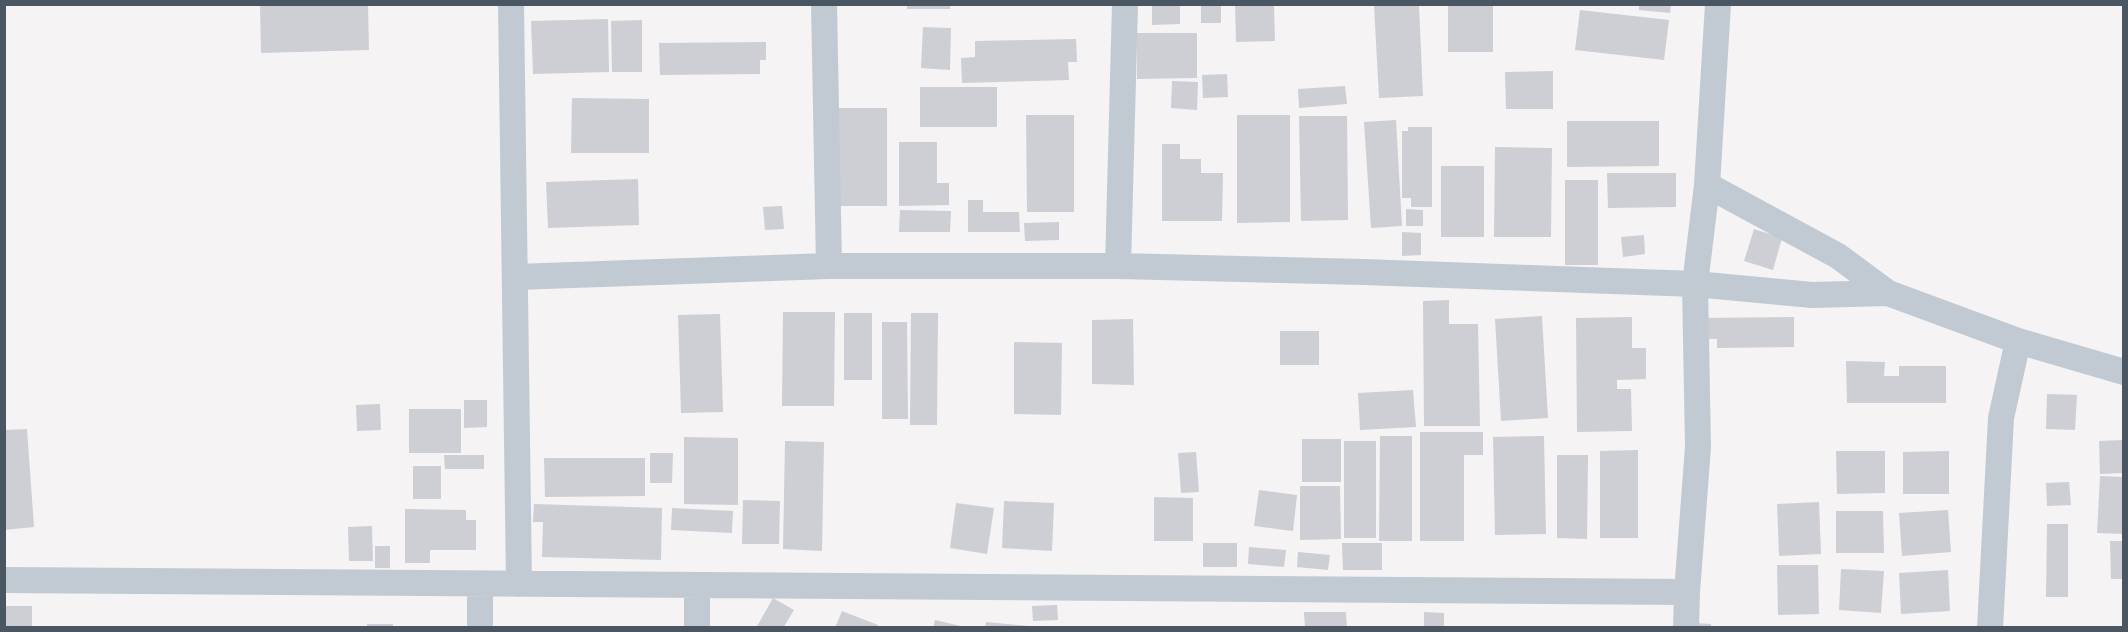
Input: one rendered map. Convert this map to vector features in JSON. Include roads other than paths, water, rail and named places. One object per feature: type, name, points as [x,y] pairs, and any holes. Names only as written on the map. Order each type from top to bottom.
[{"type":"street","points":[[511,4],[519,584]]},
{"type":"street","points":[[824,4],[829,266]]},
{"type":"street","points":[[1118,266],[1125,4]]},
{"type":"street","points":[[1686,627],[1698,447],[1695,284],[1707,186],[1718,4]]},
{"type":"street","points":[[1707,186],[1838,256],[1888,293],[2018,341],[2124,372]]},
{"type":"street","points":[[516,277],[829,266],[1118,266],[1695,284],[1812,295],[1888,293]]},
{"type":"street","points":[[1990,627],[2001,418],[2018,341]]},
{"type":"street","points":[[4,580],[1687,592]]},
{"type":"street","points":[[480,584],[480,627]]},
{"type":"street","points":[[697,585],[698,627]]}]
